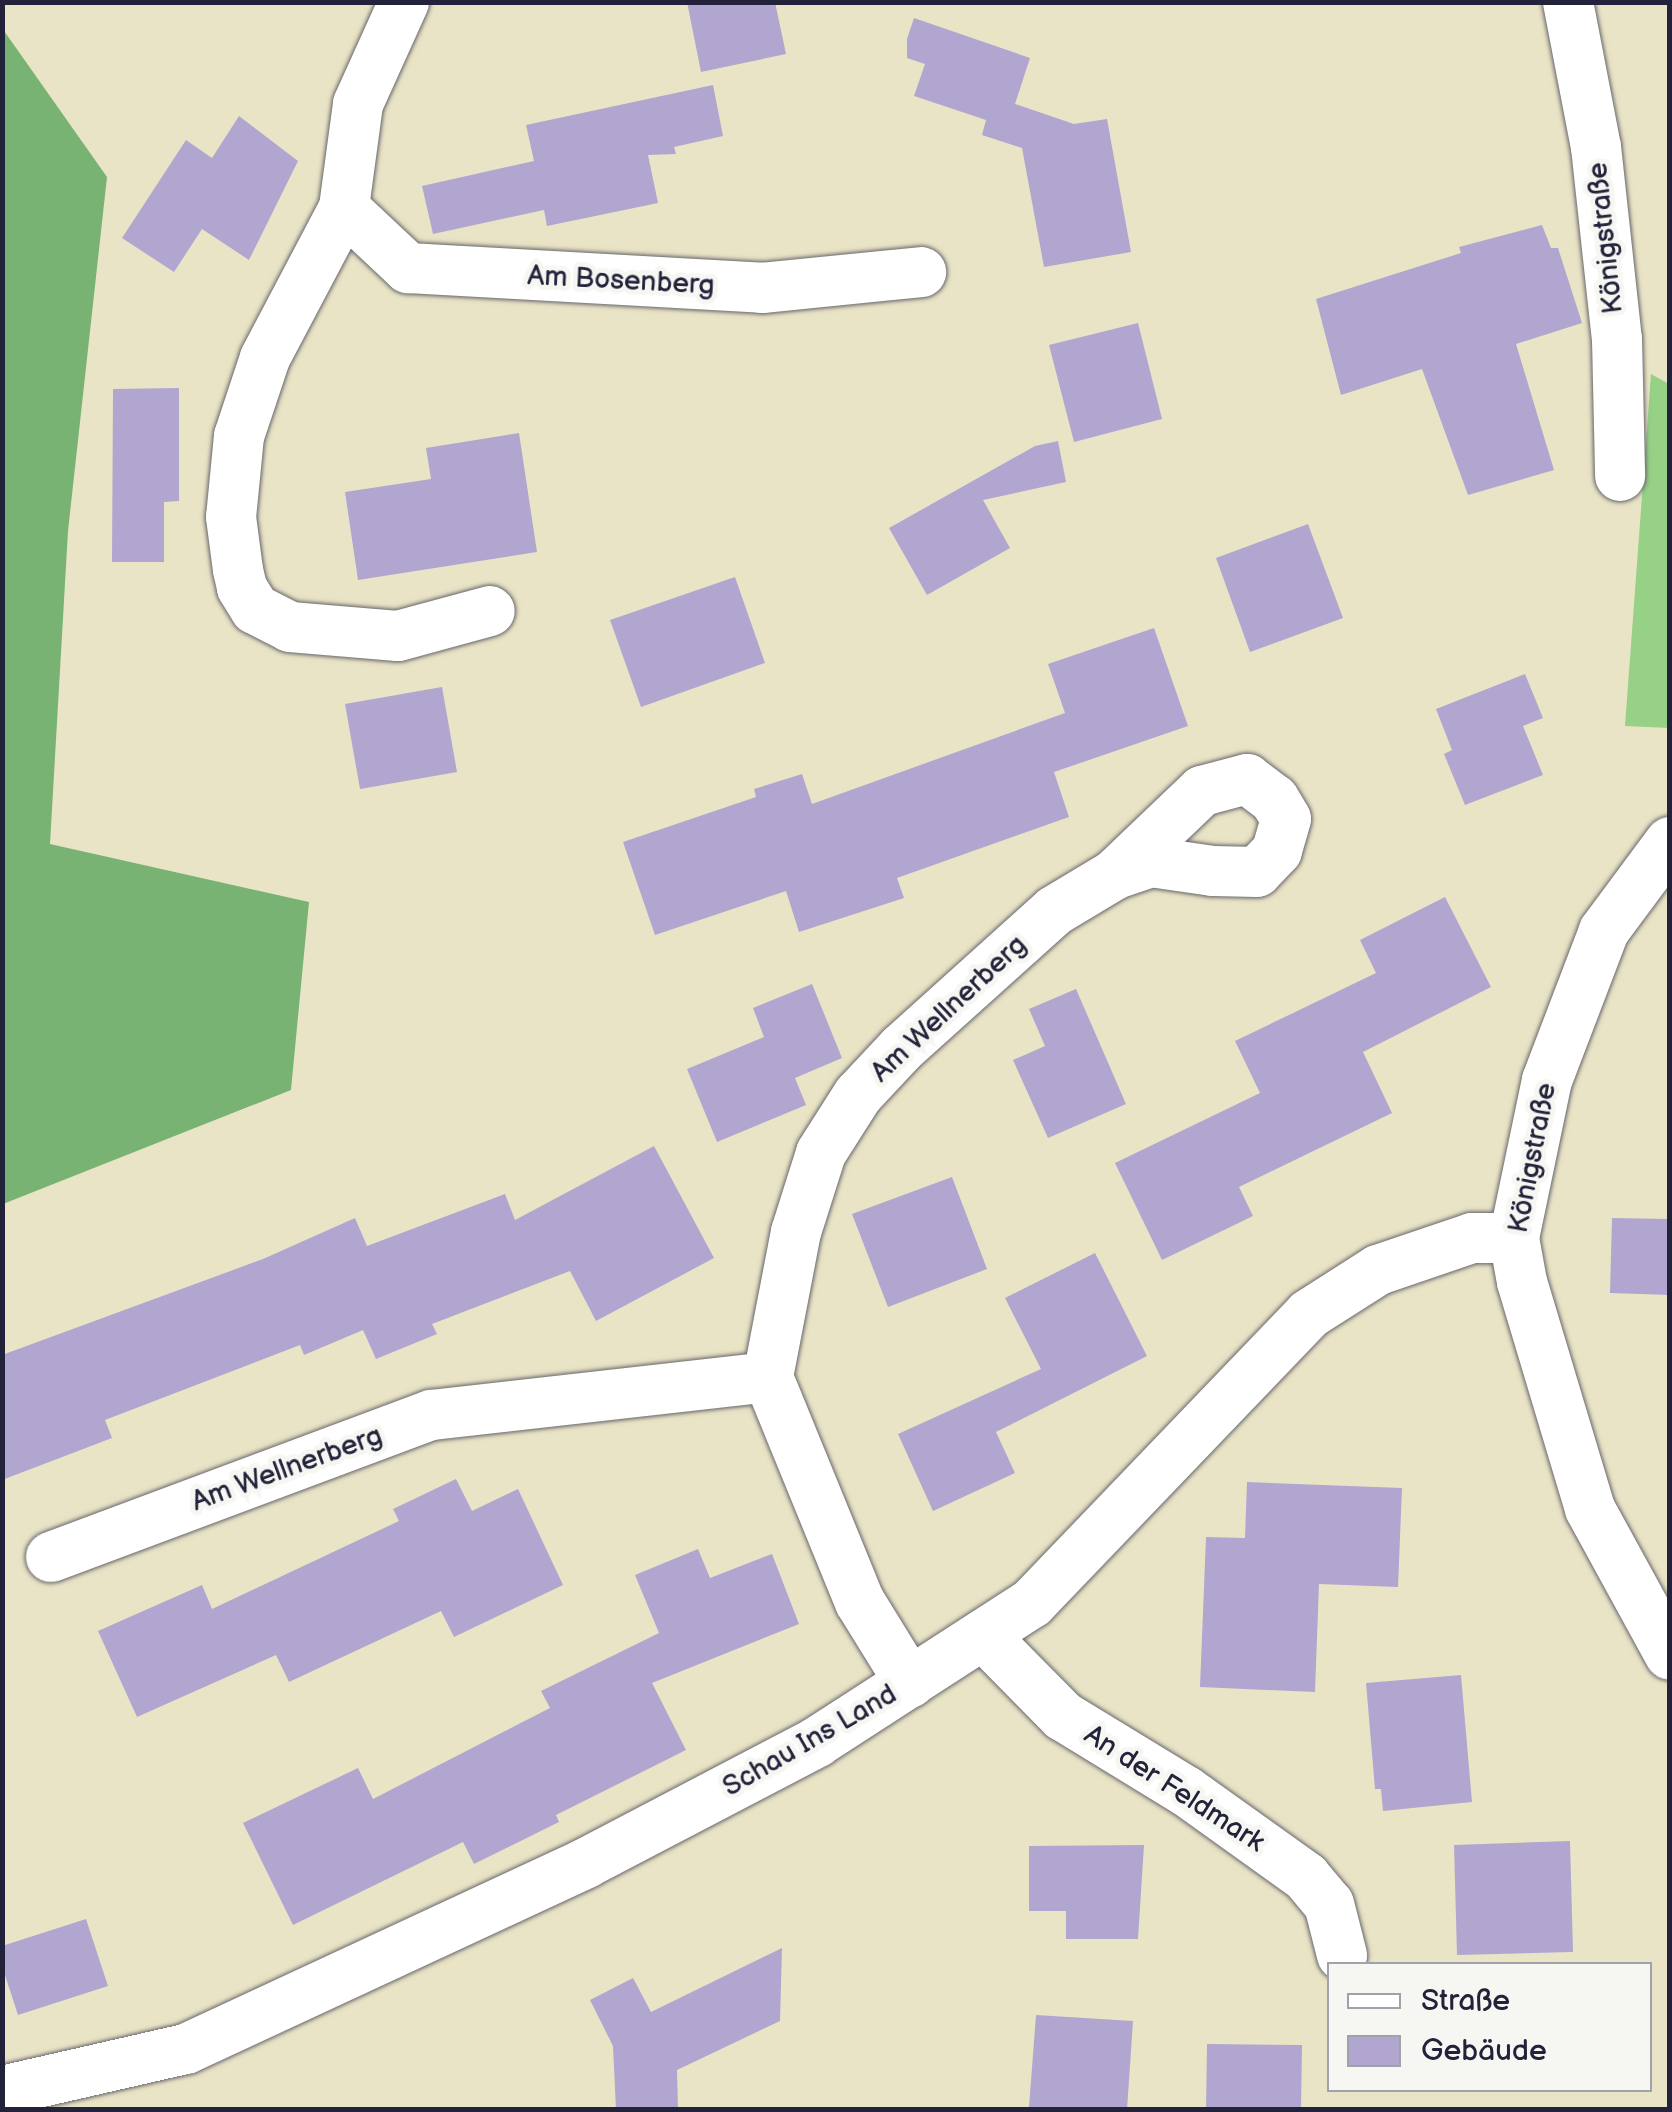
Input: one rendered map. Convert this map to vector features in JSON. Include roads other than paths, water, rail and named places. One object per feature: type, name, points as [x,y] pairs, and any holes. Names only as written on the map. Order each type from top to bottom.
[{"type":"street","points":[[404,2],[358,104],[344,208],[265,358],[239,436],[231,518],[242,588],[255,609],[290,627],[398,636],[490,611]]},
{"type":"street","name":"Königstraße","points":[[1568,2],[1596,148],[1617,339],[1620,476]]},
{"type":"street","name":"Am Bosenberg","points":[[344,208],[408,268],[762,288],[920,272]]},
{"type":"street","name":"Am Wellnerberg","points":[[50,1558],[431,1415],[768,1377],[796,1232],[821,1153],[858,1095],[902,1048],[1054,911],[1114,875],[1151,862],[1212,871],[1257,872],[1277,851],[1286,819],[1262,787],[1247,779],[1228,781],[1202,791],[1114,875]]},
{"type":"street","name":"Königstraße","points":[[1670,842],[1604,931],[1547,1080],[1514,1238],[1522,1282],[1590,1509],[1670,1655]]},
{"type":"street","name":"Schau Ins Land","points":[[2,2091],[186,2049],[586,1863],[817,1742],[1032,1603],[1309,1314],[1378,1270],[1472,1238],[1514,1238]]},
{"type":"street","points":[[768,1377],[860,1602],[910,1683]]},
{"type":"street","name":"An der Feldmark","points":[[984,1635],[1063,1716],[1186,1790],[1306,1878],[1329,1904],[1342,1955]]}]
